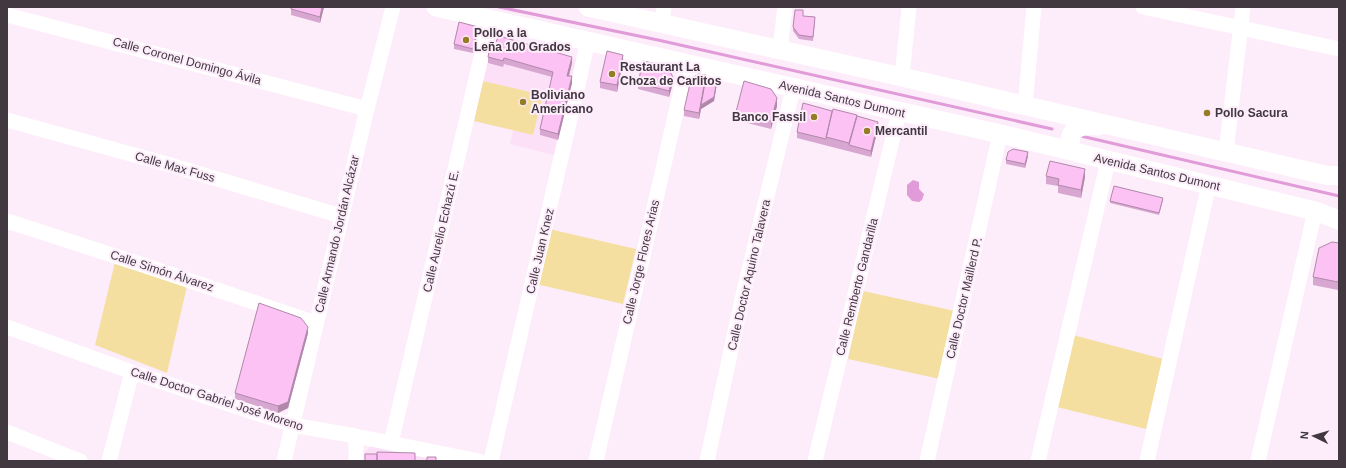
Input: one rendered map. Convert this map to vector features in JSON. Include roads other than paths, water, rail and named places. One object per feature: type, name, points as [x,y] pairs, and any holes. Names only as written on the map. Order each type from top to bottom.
[{"type":"main road","name":"Avenida Santos Dumont","points":[[436,7],[793,89],[1022,139],[1315,211],[1339,220]]},
{"type":"main road","points":[[588,7],[663,15],[780,49],[1115,127],[1324,174],[1339,176]]},
{"type":"main road","points":[[1022,139],[1059,137],[1063,134],[1066,128],[1063,115]]},
{"type":"main road","points":[[1072,151],[1069,144],[1070,137],[1079,126],[1087,125],[1115,127]]},
{"type":"street","name":"Calle Armando Jordán Alcázar","points":[[284,461],[341,216],[393,7]]},
{"type":"street","points":[[780,49],[785,7]]},
{"type":"street","points":[[902,77],[909,7]]},
{"type":"street","points":[[1025,106],[1034,7]]},
{"type":"street","points":[[1143,7],[1339,49]]},
{"type":"street","points":[[1226,152],[1243,7]]},
{"type":"street","name":"Calle Coronel Domingo Ávila","points":[[7,15],[367,108]]},
{"type":"street","name":"Calle Aurelio Echazú E.","points":[[391,443],[490,19]]},
{"type":"street","name":"Calle Juan Knez","points":[[491,461],[588,41]]},
{"type":"street","name":"Calle Jorge Flores Arias","points":[[596,461],[687,64]]},
{"type":"street","name":"Calle Doctor Aquino Talavera","points":[[707,461],[743,295],[793,89]]},
{"type":"street","name":"Calle Remberto Gandarilla","points":[[815,461],[900,112]]},
{"type":"street","name":"Calle Max Fuss","points":[[7,120],[167,164],[341,216]]},
{"type":"street","name":"Calle Doctor Maillerd P.","points":[[927,461],[1000,134]]},
{"type":"street","points":[[1038,461],[1108,160]]},
{"type":"street","points":[[1147,461],[1209,184]]},
{"type":"street","points":[[1258,461],[1315,211]]},
{"type":"street","name":"Calle Simón Álvarez","points":[[7,221],[316,323]]},
{"type":"street","name":"Calle Doctor Gabriel José Moreno","points":[[7,327],[132,372],[292,426],[356,436],[479,461]]},
{"type":"street","points":[[109,461],[132,372]]},
{"type":"street","points":[[7,432],[80,461]]},
{"type":"street","points":[[356,436],[356,461]]},
{"type":"waterway","points":[[499,7],[658,40],[1052,129]]},
{"type":"waterway","points":[[1081,136],[1339,196]]},
{"type":"place","name":"Pollo a la Leña 100 Grados","points":[[466,40]]},
{"type":"place","name":"Restaurant La Choza de Carlitos","points":[[612,74]]},
{"type":"place","name":"Boliviano Americano","points":[[523,102]]},
{"type":"place","name":"Pollo Sacura","points":[[1207,113]]},
{"type":"place","name":"Banco Fassil","points":[[814,117]]},
{"type":"place","name":"Mercantil","points":[[867,131]]}]
